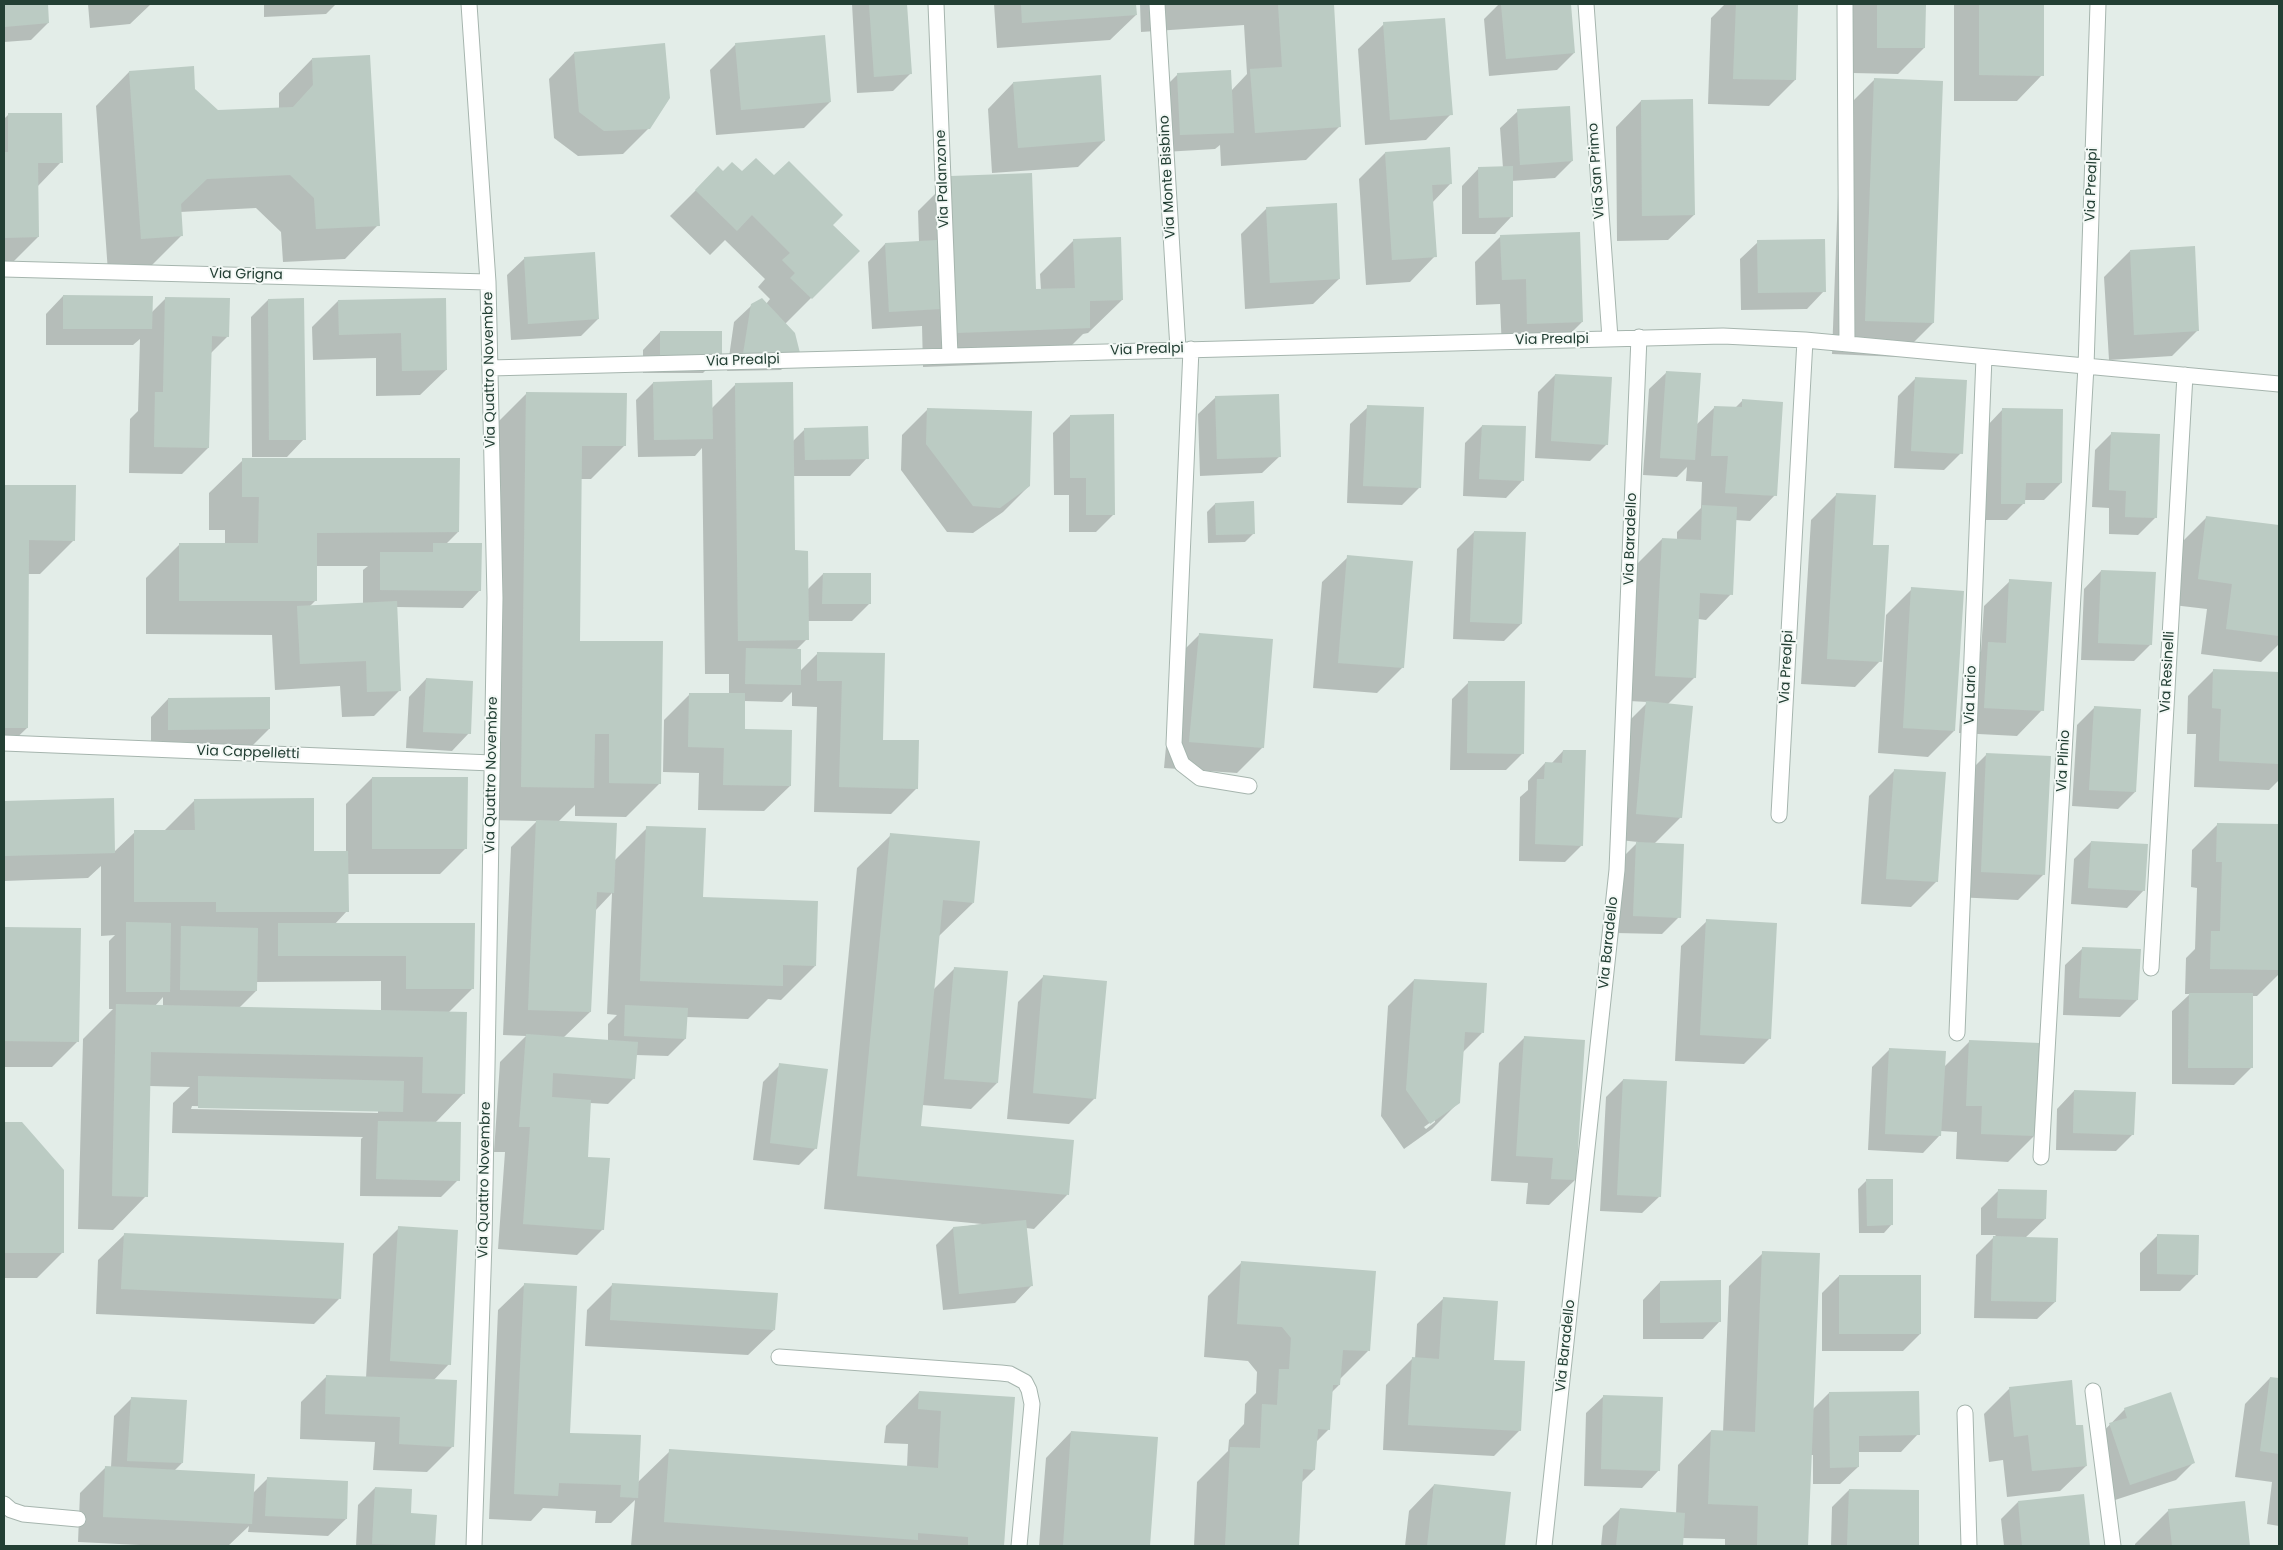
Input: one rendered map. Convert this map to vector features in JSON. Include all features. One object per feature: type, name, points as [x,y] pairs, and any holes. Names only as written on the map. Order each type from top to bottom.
[{"type":"street","name":"Via Quattro Novembre","points":[[469,4],[488,282],[496,598],[484,1242],[474,1546]]},
{"type":"street","name":"Via Palanzone","points":[[936,4],[950,355]]},
{"type":"street","name":"Via Monte Bisbino","points":[[1157,4],[1185,349],[1174,744],[1182,764],[1200,778],[1249,786]]},
{"type":"street","name":"Via San Primo","points":[[1586,4],[1610,338]]},
{"type":"street","points":[[1845,4],[1847,344]]},
{"type":"street","name":"Via Prealpi","points":[[2086,366],[2098,4]]},
{"type":"street","name":"Via Grigna","points":[[4,269],[488,282]]},
{"type":"street","name":"Via Prealpi","points":[[490,368],[1723,336],[1805,340],[2279,384]]},
{"type":"street","name":"Via Baradello","points":[[1544,1546],[1617,870],[1639,338]]},
{"type":"street","name":"Via Prealpi","points":[[1779,815],[1805,340]]},
{"type":"street","name":"Via Lario","points":[[1957,1033],[1984,357]]},
{"type":"street","name":"Via Plinio","points":[[2041,1157],[2086,366]]},
{"type":"street","name":"Via Resinelli","points":[[2151,968],[2185,375]]},
{"type":"street","name":"Via Cappelletti","points":[[4,744],[492,763]]},
{"type":"street","points":[[779,1357],[1001,1373],[1010,1374],[1025,1382],[1032,1404],[1018,1546]]},
{"type":"street","points":[[2093,1392],[2113,1546]]},
{"type":"street","points":[[1965,1413],[1969,1546]]},
{"type":"street","points":[[4,1504],[11,1510],[23,1514],[78,1519]]},
{"type":"building","points":[[4,4],[48,4],[49,23],[4,27]]},
{"type":"building","points":[[869,4],[907,4],[912,74],[874,77]]},
{"type":"building","points":[[1021,4],[1136,4],[1137,15],[1022,23]]},
{"type":"building","points":[[1278,4],[1334,4],[1341,127],[1255,133],[1250,69],[1282,67]]},
{"type":"building","points":[[1501,4],[1571,4],[1575,53],[1506,59]]},
{"type":"building","points":[[1736,4],[1798,4],[1796,80],[1733,79]]},
{"type":"building","points":[[1877,4],[1926,4],[1925,48],[1877,48]]},
{"type":"building","points":[[1979,4],[2044,4],[2044,76],[1979,75]]},
{"type":"building","points":[[1445,18],[1453,115],[1390,120],[1383,22]]},
{"type":"building","points":[[825,35],[831,102],[741,110],[735,43]]},
{"type":"building","points":[[665,43],[670,98],[650,129],[604,131],[579,112],[574,52]]},
{"type":"building","points":[[370,55],[380,226],[316,229],[314,198],[290,175],[207,179],[181,204],[183,236],[141,239],[129,71],[194,66],[195,89],[218,110],[293,107],[313,85],[312,58]]},
{"type":"building","points":[[1231,70],[1234,133],[1180,135],[1177,73]]},
{"type":"building","points":[[1101,75],[1105,141],[1018,148],[1013,82]]},
{"type":"building","points":[[1874,78],[1943,81],[1934,323],[1865,321]]},
{"type":"building","points":[[1693,99],[1695,215],[1642,216],[1641,100]]},
{"type":"building","points":[[1570,106],[1573,161],[1520,165],[1517,109]]},
{"type":"building","points":[[8,113],[62,113],[63,163],[38,163],[39,237],[4,238],[4,152],[8,152]]},
{"type":"building","points":[[1450,147],[1452,184],[1432,185],[1437,257],[1392,260],[1385,152]]},
{"type":"building","points":[[756,158],[774,175],[789,161],[843,215],[833,225],[860,251],[812,299],[790,278],[795,273],[782,260],[790,253],[752,215],[737,231],[695,190],[718,166],[723,171],[732,162],[742,171]]},
{"type":"building","points":[[1513,166],[1513,217],[1479,218],[1478,167]]},
{"type":"building","points":[[1032,173],[1036,289],[1075,288],[1073,239],[1121,237],[1123,300],[1090,301],[1090,328],[956,333],[951,176]]},
{"type":"building","points":[[1337,203],[1340,279],[1270,283],[1266,207]]},
{"type":"building","points":[[1580,232],[1583,322],[1527,324],[1526,279],[1502,280],[1500,235]]},
{"type":"building","points":[[1825,239],[1826,292],[1758,293],[1757,240]]},
{"type":"building","points":[[937,240],[940,309],[889,312],[885,243]]},
{"type":"building","points":[[2195,246],[2199,331],[2134,335],[2130,250]]},
{"type":"building","points":[[595,252],[599,319],[528,324],[524,257]]},
{"type":"building","points":[[63,295],[153,296],[152,329],[63,329]]},
{"type":"building","points":[[165,297],[230,298],[229,337],[212,336],[209,448],[154,447],[155,392],[163,392]]},
{"type":"building","points":[[304,298],[306,440],[269,440],[268,299]]},
{"type":"building","points":[[446,298],[447,370],[402,371],[401,333],[339,335],[338,300]]},
{"type":"building","points":[[762,298],[795,333],[800,353],[743,354],[751,304]]},
{"type":"building","points":[[660,331],[722,331],[722,356],[660,356]]},
{"type":"building","points":[[1666,371],[1701,373],[1695,460],[1660,458]]},
{"type":"building","points":[[1555,374],[1612,377],[1608,445],[1551,441]]},
{"type":"building","points":[[1915,377],[1967,380],[1963,454],[1911,451]]},
{"type":"building","points":[[712,380],[713,439],[654,440],[653,382]]},
{"type":"building","points":[[793,382],[795,550],[808,551],[809,640],[738,641],[735,383]]},
{"type":"building","points":[[526,392],[627,393],[626,446],[582,446],[580,641],[663,641],[661,784],[609,783],[609,734],[595,734],[594,788],[521,787]]},
{"type":"building","points":[[1279,394],[1281,457],[1217,459],[1215,396]]},
{"type":"building","points":[[1742,399],[1783,402],[1777,496],[1725,493],[1728,456],[1711,456],[1714,406],[1742,407]]},
{"type":"building","points":[[1367,405],[1424,407],[1421,488],[1363,486]]},
{"type":"building","points":[[927,408],[1032,411],[1030,486],[1000,508],[973,506],[926,444]]},
{"type":"building","points":[[2002,408],[2063,409],[2062,483],[2026,483],[2025,504],[2001,504]]},
{"type":"building","points":[[1114,414],[1115,515],[1086,515],[1086,478],[1070,478],[1070,415]]},
{"type":"building","points":[[1482,425],[1526,426],[1524,481],[1479,479]]},
{"type":"building","points":[[868,426],[869,459],[805,460],[804,428]]},
{"type":"building","points":[[2111,432],[2160,434],[2157,518],[2125,517],[2126,491],[2109,490]]},
{"type":"building","points":[[242,458],[460,458],[459,532],[317,533],[317,601],[179,601],[179,543],[258,543],[259,497],[242,497]]},
{"type":"building","points":[[4,485],[76,485],[75,541],[29,540],[28,728],[4,728]]},
{"type":"building","points":[[1836,493],[1876,495],[1873,545],[1889,545],[1882,662],[1827,659]]},
{"type":"building","points":[[1254,501],[1255,534],[1216,535],[1215,503]]},
{"type":"building","points":[[1702,505],[1737,507],[1733,595],[1700,593],[1696,678],[1655,676],[1662,538],[1701,540]]},
{"type":"building","points":[[2206,516],[2279,525],[2279,636],[2226,629],[2232,584],[2198,579]]},
{"type":"building","points":[[1474,531],[1526,532],[1522,624],[1470,622]]},
{"type":"building","points":[[433,543],[482,543],[481,591],[380,590],[380,552],[433,552]]},
{"type":"building","points":[[1347,555],[1413,561],[1404,668],[1338,663]]},
{"type":"building","points":[[2101,570],[2156,572],[2152,645],[2098,643]]},
{"type":"building","points":[[823,573],[871,573],[871,604],[822,604]]},
{"type":"building","points":[[2009,579],[2052,582],[2044,711],[1984,708],[1988,642],[2006,643]]},
{"type":"building","points":[[1911,587],[1964,591],[1955,731],[1903,728]]},
{"type":"building","points":[[397,601],[401,691],[367,692],[366,661],[300,664],[297,606]]},
{"type":"building","points":[[1199,633],[1273,639],[1264,748],[1189,742]]},
{"type":"building","points":[[746,648],[801,649],[801,685],[745,684]]},
{"type":"building","points":[[817,652],[885,653],[883,740],[919,740],[918,789],[839,787],[842,681],[817,681]]},
{"type":"building","points":[[2213,669],[2279,672],[2279,764],[2219,761],[2221,709],[2212,708]]},
{"type":"building","points":[[426,678],[473,681],[471,734],[423,732]]},
{"type":"building","points":[[1468,681],[1525,681],[1524,754],[1467,753]]},
{"type":"building","points":[[689,693],[745,693],[745,729],[792,730],[791,786],[723,785],[724,748],[688,747]]},
{"type":"building","points":[[270,697],[270,729],[168,730],[168,698]]},
{"type":"building","points":[[1646,701],[1693,706],[1682,818],[1636,814]]},
{"type":"building","points":[[2094,706],[2141,709],[2136,792],[2089,790]]},
{"type":"building","points":[[1563,750],[1586,750],[1583,846],[1535,844],[1537,779],[1544,779],[1545,762],[1562,763]]},
{"type":"building","points":[[1986,753],[2051,756],[2045,875],[1981,872]]},
{"type":"building","points":[[1894,769],[1946,772],[1938,882],[1886,879]]},
{"type":"building","points":[[372,777],[468,777],[467,849],[372,849]]},
{"type":"building","points":[[114,798],[115,853],[4,856],[4,801]]},
{"type":"building","points":[[314,798],[314,851],[348,851],[349,912],[216,912],[216,902],[134,902],[134,830],[195,830],[194,799]]},
{"type":"building","points":[[536,820],[617,823],[614,893],[597,892],[591,1012],[528,1010]]},
{"type":"building","points":[[2217,823],[2279,824],[2279,970],[2210,969],[2211,931],[2220,931],[2222,862],[2216,862]]},
{"type":"building","points":[[646,826],[706,828],[703,897],[818,901],[816,966],[783,965],[783,986],[640,981]]},
{"type":"building","points":[[890,833],[980,841],[974,903],[943,900],[921,1126],[1074,1140],[1069,1195],[857,1176]]},
{"type":"building","points":[[2091,841],[2148,844],[2145,891],[2088,888]]},
{"type":"building","points":[[1636,842],[1684,844],[1681,918],[1633,916]]},
{"type":"building","points":[[1706,919],[1777,923],[1771,1039],[1700,1035]]},
{"type":"building","points":[[126,922],[171,923],[170,992],[126,992]]},
{"type":"building","points":[[278,923],[475,923],[474,989],[406,989],[406,956],[278,956]]},
{"type":"building","points":[[181,926],[258,928],[257,991],[180,990]]},
{"type":"building","points":[[4,927],[81,928],[79,1042],[4,1041]]},
{"type":"building","points":[[2082,947],[2141,949],[2138,1000],[2079,998]]},
{"type":"building","points":[[954,967],[1008,971],[998,1083],[944,1079]]},
{"type":"building","points":[[1043,975],[1107,981],[1096,1099],[1033,1093]]},
{"type":"building","points":[[1414,979],[1487,983],[1484,1033],[1465,1032],[1460,1103],[1430,1124],[1406,1090]]},
{"type":"building","points":[[2189,993],[2253,993],[2253,1068],[2188,1068]]},
{"type":"building","points":[[116,1004],[467,1012],[465,1094],[422,1093],[423,1057],[151,1052],[148,1197],[112,1196]]},
{"type":"building","points":[[625,1005],[688,1008],[686,1039],[624,1036]]},
{"type":"building","points":[[526,1034],[638,1042],[635,1079],[553,1073],[552,1097],[591,1100],[588,1157],[610,1158],[604,1230],[523,1224],[530,1127],[519,1127]]},
{"type":"building","points":[[1524,1036],[1585,1040],[1576,1180],[1551,1179],[1553,1158],[1516,1156]]},
{"type":"building","points":[[1969,1040],[2040,1043],[2035,1136],[1981,1134],[1982,1106],[1966,1106]]},
{"type":"building","points":[[1889,1048],[1946,1051],[1941,1136],[1885,1134]]},
{"type":"building","points":[[779,1063],[828,1069],[817,1149],[770,1143]]},
{"type":"building","points":[[198,1076],[404,1081],[403,1112],[198,1108]]},
{"type":"building","points":[[1623,1079],[1667,1081],[1661,1197],[1617,1195]]},
{"type":"building","points":[[2074,1090],[2136,1092],[2134,1135],[2073,1133]]},
{"type":"building","points":[[378,1121],[461,1122],[460,1181],[376,1179]]},
{"type":"building","points":[[4,1122],[22,1122],[64,1170],[64,1253],[4,1253]]},
{"type":"building","points":[[1866,1179],[1893,1179],[1893,1225],[1867,1226]]},
{"type":"building","points":[[1998,1189],[2047,1190],[2046,1219],[1997,1218]]},
{"type":"building","points":[[1026,1220],[1033,1286],[959,1294],[953,1227]]},
{"type":"building","points":[[398,1226],[458,1230],[451,1365],[390,1361]]},
{"type":"building","points":[[124,1233],[344,1243],[341,1299],[121,1289]]},
{"type":"building","points":[[2157,1234],[2199,1235],[2198,1275],[2157,1274]]},
{"type":"building","points":[[1993,1236],[2058,1238],[2056,1302],[1991,1301]]},
{"type":"building","points":[[1762,1251],[1820,1253],[1808,1546],[1757,1546],[1758,1506],[1708,1504],[1711,1430],[1755,1432]]},
{"type":"building","points":[[1241,1261],[1376,1271],[1370,1351],[1343,1350],[1340,1385],[1333,1385],[1330,1430],[1318,1429],[1315,1470],[1303,1469],[1299,1546],[1225,1546],[1230,1447],[1260,1448],[1262,1404],[1277,1405],[1279,1369],[1289,1369],[1291,1338],[1282,1327],[1237,1324]]},
{"type":"building","points":[[1839,1275],[1921,1275],[1921,1334],[1839,1334]]},
{"type":"building","points":[[1721,1280],[1721,1322],[1660,1323],[1660,1281]]},
{"type":"building","points":[[524,1283],[577,1286],[570,1433],[641,1435],[638,1498],[620,1497],[621,1485],[559,1483],[558,1496],[514,1494]]},
{"type":"building","points":[[612,1283],[778,1293],[775,1330],[610,1320]]},
{"type":"building","points":[[1443,1297],[1498,1301],[1494,1360],[1525,1361],[1521,1431],[1408,1425],[1412,1357],[1439,1359]]},
{"type":"building","points":[[326,1375],[457,1380],[454,1447],[399,1444],[400,1417],[325,1414]]},
{"type":"building","points":[[2270,1377],[2279,1378],[2279,1454],[2260,1451]]},
{"type":"building","points":[[2072,1380],[2076,1425],[2083,1425],[2087,1466],[2032,1471],[2028,1435],[2014,1437],[2009,1387]]},
{"type":"building","points":[[919,1391],[1015,1397],[1004,1546],[968,1546],[968,1537],[918,1533],[918,1540],[664,1522],[669,1449],[938,1468],[941,1411],[918,1409]]},
{"type":"building","points":[[1919,1391],[1920,1435],[1859,1436],[1859,1467],[1830,1468],[1829,1392]]},
{"type":"building","points":[[2171,1392],[2195,1463],[2130,1485],[2109,1423],[2127,1418],[2124,1408]]},
{"type":"building","points":[[1603,1395],[1663,1397],[1660,1471],[1601,1469]]},
{"type":"building","points":[[131,1397],[187,1400],[183,1463],[127,1461]]},
{"type":"building","points":[[1071,1431],[1158,1437],[1150,1546],[1063,1546]]},
{"type":"building","points":[[105,1466],[255,1474],[252,1524],[103,1517]]},
{"type":"building","points":[[267,1477],[348,1481],[347,1519],[265,1516]]},
{"type":"building","points":[[1434,1484],[1511,1492],[1505,1546],[1427,1546]]},
{"type":"building","points":[[375,1487],[412,1489],[411,1513],[437,1515],[435,1546],[372,1544]]},
{"type":"building","points":[[1849,1489],[1919,1490],[1919,1546],[1847,1546]]},
{"type":"building","points":[[2084,1494],[2090,1546],[2022,1546],[2018,1501]]},
{"type":"building","points":[[2245,1501],[2250,1546],[2172,1546],[2168,1509]]},
{"type":"building","points":[[1620,1508],[1685,1513],[1683,1546],[1616,1546]]}]
